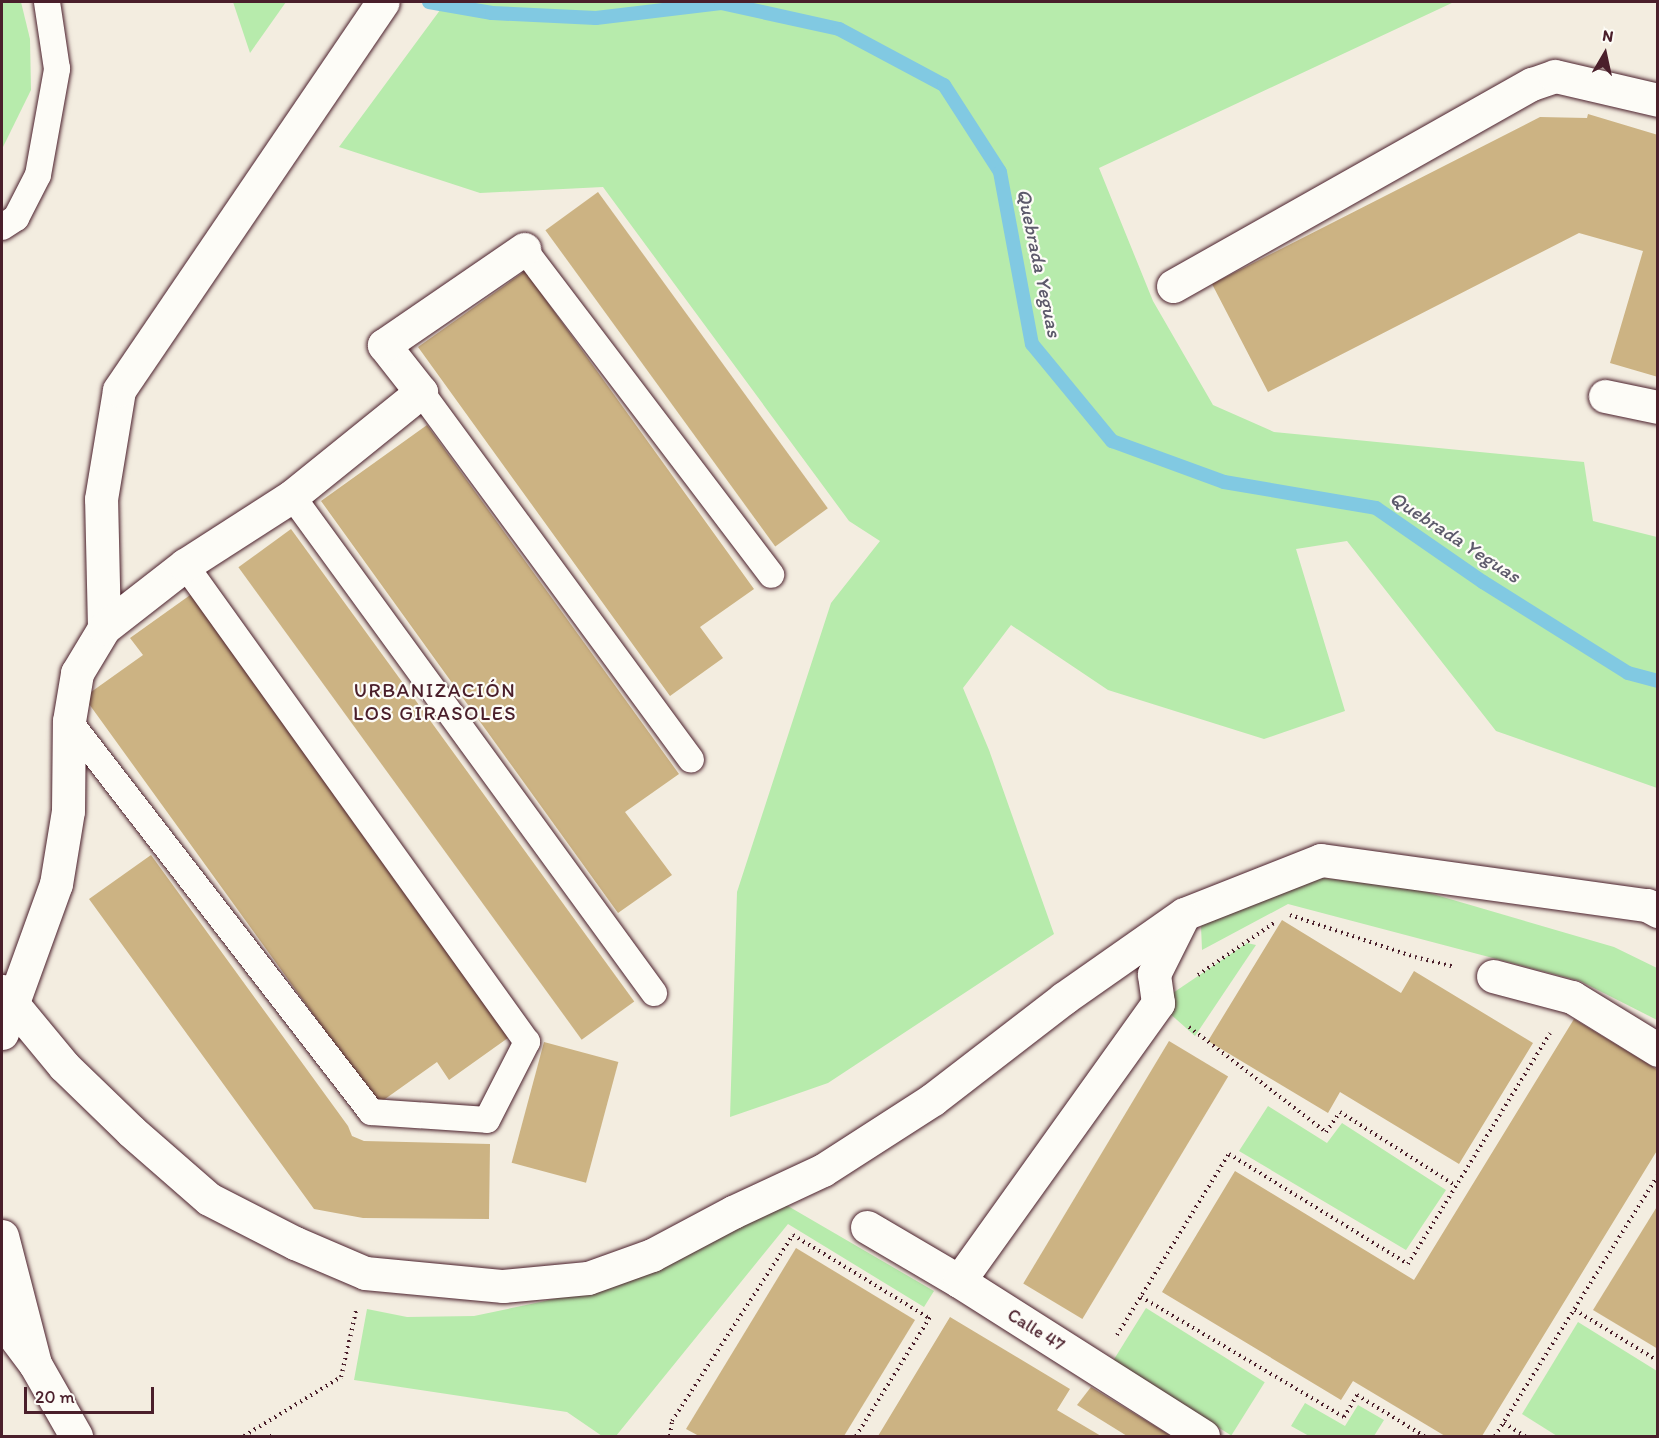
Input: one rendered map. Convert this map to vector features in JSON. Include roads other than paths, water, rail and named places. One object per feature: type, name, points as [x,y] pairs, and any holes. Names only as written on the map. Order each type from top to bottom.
[{"type":"street","points":[[104,628],[101,499],[119,390],[383,2]]},
{"type":"street","points":[[1173,286],[1532,84],[1555,76],[1658,100]]},
{"type":"street","points":[[524,249],[384,345],[422,392],[292,496],[185,565],[104,628],[77,673],[69,721],[68,811],[56,884],[5,1009],[131,1131],[209,1199],[295,1244],[365,1273],[502,1286],[588,1278],[652,1255],[733,1212],[823,1170],[933,1099],[1064,998],[1184,914],[1321,860],[1647,905],[1658,911]]},
{"type":"street","points":[[1605,396],[1658,408]]},
{"type":"street","points":[[959,1281],[1158,1003],[1154,974],[1184,914]]},
{"type":"street","points":[[1493,976],[1572,997],[1658,1050]]},
{"type":"street","name":"Calle 47","points":[[867,1227],[959,1281],[1203,1437]]},
{"type":"street","points":[[2,1236],[35,1364]]},
{"type":"street","points":[[2,1320],[35,1364],[76,1437]]},
{"type":"lane","points":[[2,227],[16,218],[39,175],[57,69],[46,2]]},
{"type":"lane","points":[[524,249],[771,575]]},
{"type":"lane","points":[[422,392],[692,759]]},
{"type":"lane","points":[[292,496],[654,993]]},
{"type":"lane","points":[[69,721],[371,1112],[487,1120],[527,1042],[185,565]]},
{"type":"waterway","name":"Quebrada Yeguas","points":[[429,2],[492,13],[596,18],[721,3],[839,29],[944,85],[1000,172],[1032,344],[1112,441],[1224,482],[1376,508],[1483,582],[1628,673],[1658,681]]},
{"type":"district","name":"URBANIZACIÓN LOS GIRASOLES","points":[[435,702]]}]
